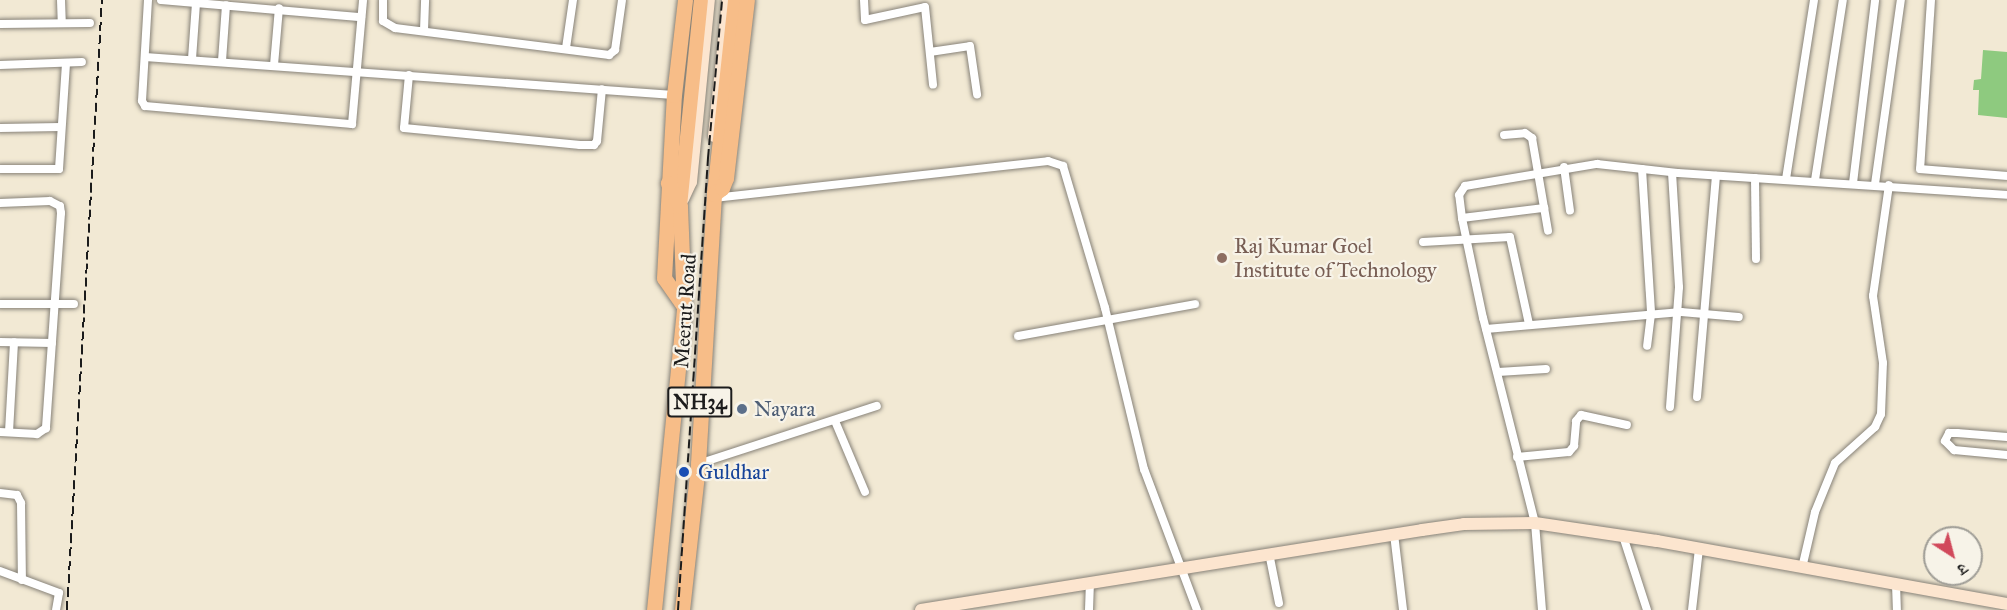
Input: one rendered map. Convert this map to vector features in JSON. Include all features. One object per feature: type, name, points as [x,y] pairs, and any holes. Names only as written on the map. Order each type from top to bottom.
[{"type":"highway","points":[[685,0],[668,183],[664,278],[684,307],[705,307]]},
{"type":"highway","points":[[714,196],[722,188],[726,177],[747,0]]},
{"type":"highway","points":[[668,183],[680,206]]},
{"type":"highway","name":"Meerut Road","points":[[682,610],[698,464],[705,307],[714,196]]},
{"type":"highway","name":"Meerut Road","points":[[654,610],[684,307],[680,206]]},
{"type":"main road","name":"NH34","points":[[680,206],[683,158],[701,0]]},
{"type":"main road","name":"NH34","points":[[714,196],[735,0]]},
{"type":"street","points":[[60,0],[62,23]]},
{"type":"street","points":[[148,0],[142,101],[149,107],[352,124],[363,0]]},
{"type":"street","points":[[161,0],[279,8],[361,17]]},
{"type":"street","points":[[383,0],[382,15],[388,26],[609,55],[615,50],[622,0]]},
{"type":"street","points":[[424,32],[425,0]]},
{"type":"street","points":[[566,48],[573,0]]},
{"type":"street","points":[[680,206],[691,182],[709,0]]},
{"type":"street","points":[[728,0],[709,185],[714,196],[1057,161],[1066,172],[1107,320],[1144,469],[1197,610]]},
{"type":"street","points":[[864,0],[865,20],[926,7],[933,85]]},
{"type":"street","points":[[1786,179],[1814,0]]},
{"type":"street","points":[[1815,180],[1843,0]]},
{"type":"street","points":[[1853,183],[1875,0]]},
{"type":"street","points":[[1875,184],[1902,0]]},
{"type":"street","points":[[1932,0],[1920,169],[2007,176]]},
{"type":"street","points":[[192,59],[196,3]]},
{"type":"street","points":[[222,62],[226,5]]},
{"type":"street","points":[[274,65],[279,8]]},
{"type":"street","points":[[0,24],[90,23]]},
{"type":"street","points":[[930,52],[970,46],[977,94]]},
{"type":"street","points":[[145,57],[675,95]]},
{"type":"street","points":[[0,65],[82,62]]},
{"type":"street","points":[[0,169],[59,168],[66,63]]},
{"type":"street","points":[[409,75],[404,128],[580,145],[594,145],[597,141],[602,89]]},
{"type":"street","points":[[0,128],[61,127]]},
{"type":"street","points":[[1504,135],[1530,135],[1539,171],[1548,231]]},
{"type":"street","points":[[1542,610],[1535,523],[1486,329],[1462,218],[1459,195],[1465,186],[1539,171],[1597,164],[1672,173],[1815,180],[2007,195]]},
{"type":"street","points":[[1564,167],[1570,211]]},
{"type":"street","points":[[1642,169],[1651,314],[1647,346]]},
{"type":"street","points":[[1670,407],[1678,312],[1672,173]]},
{"type":"street","points":[[1697,397],[1716,176]]},
{"type":"street","points":[[1755,178],[1756,259]]},
{"type":"street","points":[[1802,568],[1815,513],[1835,463],[1875,427],[1881,414],[1883,363],[1873,296],[1889,185]]},
{"type":"street","points":[[0,204],[50,201],[60,206],[46,428],[37,434],[4,432],[14,342]]},
{"type":"street","points":[[1462,218],[1544,208]]},
{"type":"street","points":[[1423,242],[1510,237],[1529,324]]},
{"type":"street","points":[[0,304],[74,304]]},
{"type":"street","points":[[1018,336],[1195,304]]},
{"type":"street","points":[[1486,329],[1678,312],[1739,317]]},
{"type":"street","points":[[0,342],[52,343]]},
{"type":"street","points":[[1498,372],[1546,369]]},
{"type":"street","points":[[698,464],[877,406]]},
{"type":"street","points":[[1518,457],[1569,452],[1574,446],[1576,421],[1581,415],[1627,424]]},
{"type":"street","points":[[834,421],[865,492]]},
{"type":"street","points":[[2007,437],[1957,433],[1949,434],[1946,441],[1954,450],[2007,455]]},
{"type":"street","points":[[0,493],[17,495],[21,503],[22,580]]},
{"type":"street","points":[[921,610],[988,605],[1090,582],[1464,524],[1535,523],[1699,549],[2007,604]]},
{"type":"street","points":[[1394,534],[1403,610]]},
{"type":"street","points":[[1623,536],[1647,610]]},
{"type":"street","points":[[1692,610],[1699,549]]},
{"type":"street","points":[[1269,553],[1279,603]]},
{"type":"street","points":[[0,572],[59,593],[56,610]]},
{"type":"street","points":[[1089,610],[1090,582]]},
{"type":"street","points":[[1896,584],[1897,610]]},
{"type":"green space","points":[[1983,50],[2007,52],[2007,118],[1978,115],[1979,90],[1973,90],[1974,80],[1981,79]]},
{"type":"railway","points":[[67,610],[102,0]]},
{"type":"railway","points":[[678,610],[708,158],[722,0]]},
{"type":"place","name":"Raj Kumar Goel Institute of Technology","points":[[1222,258]]},
{"type":"place","name":"Nayara","points":[[742,409]]},
{"type":"place","name":"Guldhar","points":[[684,472]]}]
